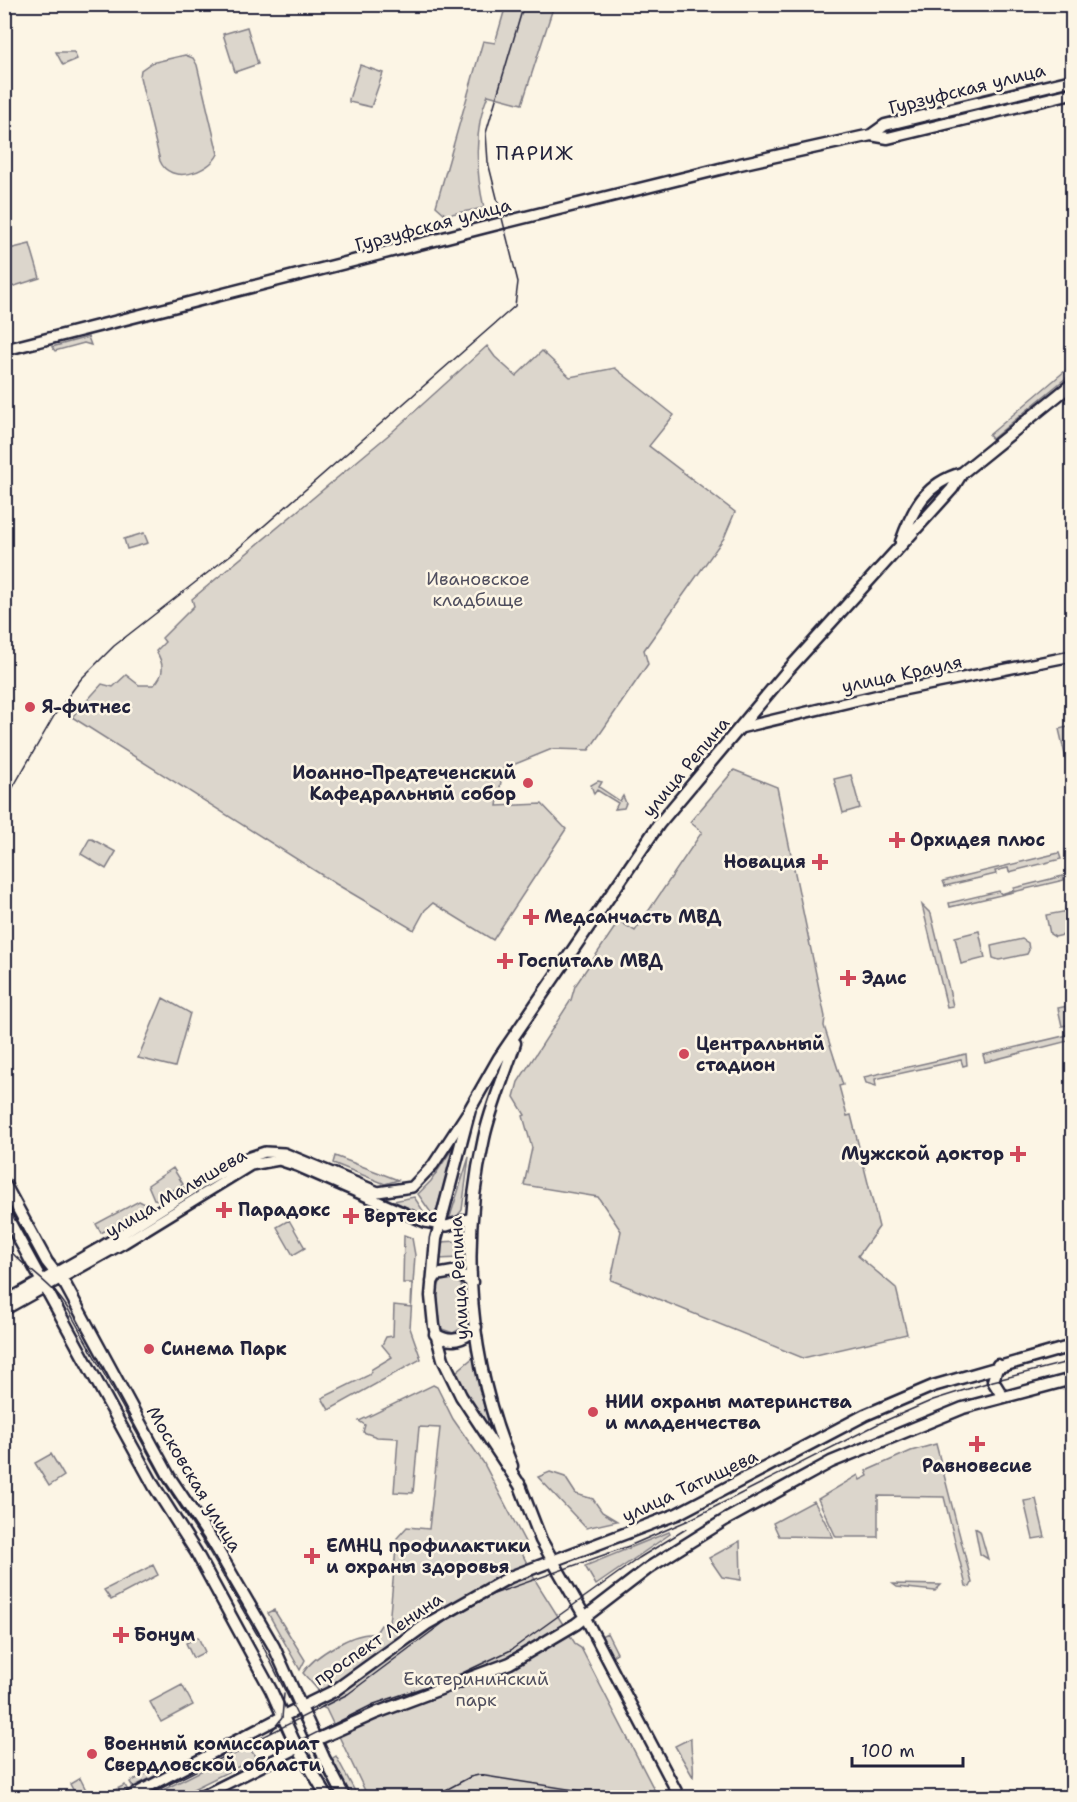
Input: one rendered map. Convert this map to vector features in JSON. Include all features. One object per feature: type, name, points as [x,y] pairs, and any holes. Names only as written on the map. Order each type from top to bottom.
[{"type":"main road","name":"Гурзуфская улица","points":[[872,135],[885,125],[1072,80]]},
{"type":"main road","name":"Гурзуфская улица","points":[[4,351],[740,164],[872,135],[888,138],[1072,93]]},
{"type":"main road","name":"улица Репина","points":[[357,1182],[378,1192],[412,1187],[433,1165],[640,848],[901,542],[911,513],[928,492],[942,479],[962,473],[1072,384]]},
{"type":"main road","name":"улица Крауля","points":[[740,728],[889,693],[1072,656]]},
{"type":"main road","name":"улица Репина","points":[[519,1031],[484,1138],[471,1218],[472,1282],[476,1327],[488,1400],[521,1487],[552,1559],[680,1797]]},
{"type":"main road","name":"улица Репина","points":[[470,1109],[436,1239],[432,1282],[435,1334],[443,1359],[461,1396],[521,1487]]},
{"type":"main road","name":"улица Малышева","points":[[57,1277],[203,1183],[247,1158],[265,1152],[284,1153],[357,1182]]},
{"type":"main road","name":"улица Малышева","points":[[4,1302],[57,1277],[238,1172],[266,1161],[287,1162],[425,1222],[440,1226]]},
{"type":"main road","name":"Московская улица","points":[[4,1184],[57,1277],[66,1286],[171,1478],[213,1542],[267,1635],[345,1797]]},
{"type":"main road","name":"Московская улица","points":[[4,1212],[154,1486],[217,1591],[271,1689],[281,1717],[328,1797]]},
{"type":"main road","points":[[440,1226],[458,1224],[471,1218]]},
{"type":"main road","points":[[432,1282],[436,1275],[446,1272],[464,1275],[472,1282]]},
{"type":"main road","name":"улица Малышева","points":[[4,1310],[43,1284]]},
{"type":"main road","points":[[435,1334],[443,1339],[460,1339],[476,1327]]},
{"type":"main road","points":[[80,1352],[91,1353],[97,1344]]},
{"type":"main road","name":"улица Татищева","points":[[552,1559],[626,1535],[676,1514],[865,1415],[933,1386],[998,1365],[1072,1346]]},
{"type":"main road","points":[[998,1365],[993,1381],[1003,1397]]},
{"type":"main road","points":[[198,1797],[376,1713],[510,1663],[585,1617],[650,1567],[780,1488],[854,1451],[938,1417],[1072,1379]]},
{"type":"main road","name":"проспект Ленина","points":[[127,1797],[334,1691],[462,1602],[510,1577],[552,1559]]},
{"type":"green space","points":[[506,5],[554,5],[522,104],[488,95],[483,108],[477,151],[484,208],[446,215],[436,206],[483,41],[495,43]]},
{"type":"green space","points":[[247,27],[258,64],[235,72],[223,34]]},
{"type":"green space","points":[[56,52],[74,52],[77,59],[63,65]]},
{"type":"green space","points":[[185,55],[193,58],[197,65],[218,154],[213,161],[198,171],[180,174],[172,173],[160,161],[140,77],[141,70],[151,63]]},
{"type":"green space","points":[[360,65],[383,73],[371,107],[349,102]]},
{"type":"green space","points":[[30,244],[40,278],[5,289],[5,250]]},
{"type":"green space","points":[[88,337],[91,345],[84,343],[55,351],[52,347]]},
{"type":"green space","name":"Ивановское кладбище","points":[[487,346],[495,357],[516,376],[542,351],[570,377],[615,368],[674,415],[649,446],[735,512],[724,538],[644,650],[648,664],[589,750],[552,749],[503,769],[497,806],[542,804],[566,829],[493,940],[433,903],[425,910],[414,930],[336,884],[72,717],[102,684],[113,687],[126,675],[139,685],[154,685],[162,673],[161,660],[156,651],[165,642],[162,638],[194,606],[192,599],[392,432]]},
{"type":"green space","points":[[1072,365],[1072,373],[992,439],[989,435]]},
{"type":"green space","points":[[144,533],[148,543],[127,549],[124,539]]},
{"type":"green space","points":[[1072,726],[1072,762],[1067,763],[1059,729]]},
{"type":"green space","name":"Центральный стадион","points":[[734,770],[777,787],[825,1017],[824,1026],[843,1085],[839,1086],[847,1116],[851,1115],[879,1227],[858,1256],[896,1288],[907,1334],[803,1358],[611,1280],[621,1231],[598,1197],[524,1185],[532,1148],[523,1116],[525,1115],[514,1097],[518,1082],[571,1000],[575,986],[619,921],[635,931],[702,832],[690,822]]},
{"type":"green space","points":[[851,775],[860,808],[843,813],[834,779]]},
{"type":"green space","points":[[598,781],[602,782],[599,787],[620,801],[623,796],[626,803],[624,808],[615,809],[618,803],[597,790],[594,794],[591,785]]},
{"type":"green space","points":[[90,838],[116,852],[106,869],[81,854]]},
{"type":"green space","points":[[1059,853],[1061,859],[1009,872],[1008,868],[995,871],[996,874],[945,886],[943,881]]},
{"type":"green space","points":[[1063,876],[1064,880],[950,907],[949,903],[999,891],[1001,894],[1014,890],[1014,888]]},
{"type":"green space","points":[[922,905],[931,914],[953,1006],[947,1007]]},
{"type":"green space","points":[[1068,911],[1072,933],[1055,937],[1050,934],[1046,915]]},
{"type":"green space","points":[[979,931],[985,958],[961,964],[955,937]]},
{"type":"green space","points":[[1022,939],[1028,943],[1027,954],[999,960],[993,958],[991,946]]},
{"type":"green space","points":[[163,998],[190,1013],[175,1067],[138,1058]]},
{"type":"green space","points":[[1072,1005],[1072,1024],[1062,1026],[1058,1008]]},
{"type":"green space","points":[[1072,1034],[1072,1040],[985,1062],[983,1055]]},
{"type":"green space","points":[[966,1054],[967,1065],[963,1066],[961,1060],[875,1079],[876,1086],[866,1083],[864,1077]]},
{"type":"green space","points":[[456,1143],[434,1217],[418,1194],[431,1181]]},
{"type":"green space","points":[[335,1156],[398,1180],[385,1184],[333,1163]]},
{"type":"green space","points":[[469,1157],[462,1210],[455,1219],[449,1220]]},
{"type":"green space","points":[[173,1168],[183,1184],[158,1200],[154,1199],[148,1185]]},
{"type":"green space","points":[[414,1197],[424,1212],[423,1215],[393,1201]]},
{"type":"green space","points":[[139,1201],[145,1204],[145,1209],[101,1233],[96,1224]]},
{"type":"green space","points":[[289,1220],[305,1248],[293,1255],[277,1227]]},
{"type":"green space","points":[[404,1235],[412,1238],[415,1255],[410,1328],[421,1359],[329,1410],[322,1398],[369,1375],[372,1369],[392,1357],[382,1345],[386,1337],[393,1336],[394,1305],[411,1307],[412,1283],[403,1283]]},
{"type":"green space","points":[[458,1241],[459,1258],[438,1259],[441,1242]]},
{"type":"green space","points":[[450,1278],[461,1283],[465,1320],[460,1329],[453,1333],[442,1329],[436,1305],[438,1286],[441,1281]]},
{"type":"green space","points":[[475,1356],[480,1392],[492,1433],[473,1406],[456,1372]]},
{"type":"green space","name":"Екатерининский парк","points":[[433,1385],[437,1387],[453,1419],[483,1462],[525,1542],[520,1549],[535,1580],[576,1645],[581,1648],[658,1797],[368,1797],[326,1709],[322,1707],[324,1705],[317,1689],[303,1673],[316,1659],[335,1646],[366,1634],[375,1634],[381,1625],[389,1624],[397,1538],[407,1527],[429,1529],[440,1428],[419,1427],[413,1493],[394,1492],[398,1438],[377,1437],[363,1432],[365,1425],[359,1421]]},
{"type":"green space","points":[[936,1444],[972,1583],[970,1587],[966,1586],[944,1497],[878,1496],[878,1537],[836,1537],[818,1499],[858,1475],[860,1480],[868,1476],[866,1471],[911,1451]]},
{"type":"green space","points":[[51,1454],[64,1476],[49,1486],[35,1463]]},
{"type":"green space","points":[[550,1472],[565,1477],[576,1494],[593,1499],[602,1512],[617,1521],[586,1528],[538,1477]]},
{"type":"green space","points":[[1036,1499],[1045,1537],[1033,1539],[1024,1501]]},
{"type":"green space","points":[[814,1501],[833,1537],[779,1536],[773,1523]]},
{"type":"green space","points":[[975,1528],[980,1531],[988,1559],[980,1554]]},
{"type":"green space","points":[[669,1532],[670,1534],[596,1585],[585,1566]]},
{"type":"green space","points":[[740,1541],[741,1580],[722,1577],[709,1558]]},
{"type":"green space","points":[[153,1565],[158,1575],[111,1600],[104,1590]]},
{"type":"green space","points":[[893,1584],[941,1585],[935,1591],[897,1587]]},
{"type":"green space","points":[[274,1610],[305,1660],[300,1670],[268,1613]]},
{"type":"green space","points":[[607,1633],[617,1653],[612,1656],[601,1636]]},
{"type":"green space","points":[[198,1637],[205,1652],[193,1658],[186,1643]]},
{"type":"green space","points":[[182,1685],[193,1705],[161,1722],[150,1702]]},
{"type":"green space","points":[[691,1738],[693,1767],[693,1777],[675,1746]]},
{"type":"green space","points":[[249,1747],[256,1758],[177,1797],[149,1797]]},
{"type":"green space","points":[[336,1756],[358,1797],[350,1797],[330,1760]]},
{"type":"green space","points":[[170,1761],[163,1772],[133,1787],[130,1782]]},
{"type":"green space","points":[[80,1778],[87,1792],[77,1797],[70,1784]]},
{"type":"green space","points":[[125,1785],[128,1791],[116,1797],[100,1797]]},
{"type":"tram line","points":[[4,803],[54,716],[81,679],[114,646],[233,553],[515,306],[518,282],[488,162],[486,133],[524,4]]},
{"type":"tram line","points":[[4,1244],[54,1291],[68,1309],[164,1482],[206,1546],[258,1636],[338,1798]]},
{"type":"tram line","points":[[142,1798],[348,1694],[451,1617],[491,1595],[629,1546],[689,1520],[880,1423],[933,1400],[993,1381],[1072,1361]]},
{"type":"tram line","points":[[186,1798],[374,1704],[454,1677],[511,1650],[639,1558],[686,1529]]},
{"type":"tram line","points":[[271,1732],[282,1718],[284,1694]]},
{"type":"tram line","points":[[431,1798],[470,1777],[479,1775],[625,1798]]},
{"type":"place","name":"Я-фитнес","points":[[30,707]]},
{"type":"place","name":"Иоанно-Предтеченский Кафедральный собор","points":[[528,783]]},
{"type":"place","name":"Орхидея плюс","points":[[897,840]]},
{"type":"place","name":"Новация","points":[[820,862]]},
{"type":"place","name":"Медсанчасть МВД","points":[[531,917]]},
{"type":"place","name":"Госпиталь МВД","points":[[505,961]]},
{"type":"place","name":"Эдис","points":[[848,978]]},
{"type":"place","name":"Центральный стадион","points":[[684,1054]]},
{"type":"place","name":"Мужской доктор","points":[[1018,1154]]},
{"type":"place","name":"Парадокс","points":[[224,1210]]},
{"type":"place","name":"Вертекс","points":[[351,1216]]},
{"type":"place","name":"Синема Парк","points":[[149,1349]]},
{"type":"place","name":"НИИ охраны материнства и младенчества","points":[[593,1412]]},
{"type":"place","name":"Равновесие","points":[[977,1444]]},
{"type":"place","name":"ЕМНЦ профилактики и охраны здоровья","points":[[312,1556]]},
{"type":"place","name":"Бонум","points":[[121,1635]]},
{"type":"place","name":"Военный комиссариат Свердловской области","points":[[92,1754]]},
{"type":"district","name":"ПАРИЖ","points":[[535,153]]}]
